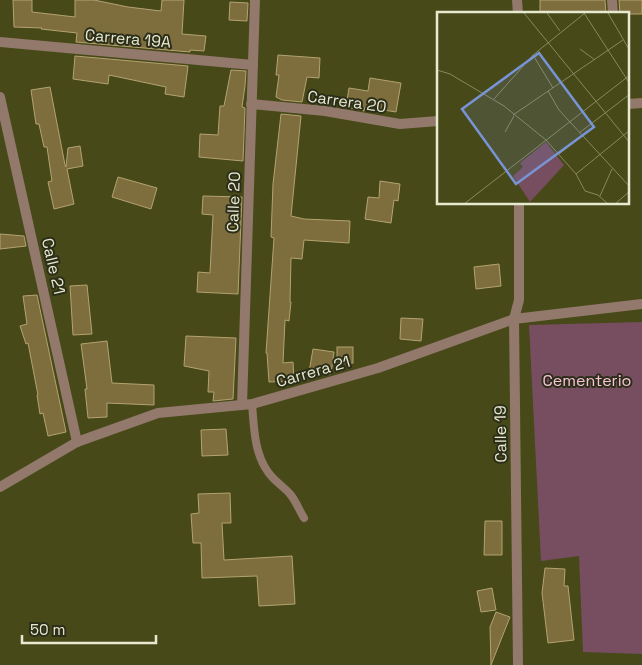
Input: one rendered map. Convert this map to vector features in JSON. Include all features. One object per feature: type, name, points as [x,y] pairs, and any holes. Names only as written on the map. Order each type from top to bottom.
[{"type":"street","name":"Calle 20","points":[[247,404],[251,104],[256,0]]},
{"type":"street","name":"Carrera 19A","points":[[0,42],[253,65]]},
{"type":"street","name":"Calle 21","points":[[0,97],[77,442]]},
{"type":"street","name":"Carrera 20","points":[[251,104],[325,111],[400,124],[437,121]]},
{"type":"street","name":"Calle 19","points":[[518,665],[514,319],[518,300],[520,205]]},
{"type":"street","name":"Carrera 21","points":[[0,488],[77,442],[158,413],[247,404],[378,368],[514,319],[642,304]]},
{"type":"lane","points":[[247,404],[261,459],[271,476],[291,495],[304,518]]},
{"type":"green space","name":"Cementerio","points":[[642,322],[642,654],[583,652],[579,556],[541,561],[529,325]]},
{"type":"building","points":[[13,0],[32,0],[32,12],[75,17],[75,0],[94,0],[161,11],[162,0],[184,0],[182,34],[206,36],[204,51],[190,50],[190,52],[76,42],[77,33],[42,28],[14,27]]},
{"type":"building","points":[[540,0],[605,0],[606,12],[540,12]]},
{"type":"building","points":[[619,0],[642,0],[642,14],[620,12]]},
{"type":"building","points":[[230,2],[248,3],[247,21],[229,20]]},
{"type":"building","points":[[278,55],[320,58],[319,78],[307,77],[302,102],[282,100],[276,97],[279,75],[276,75]]},
{"type":"building","points":[[75,56],[188,66],[184,97],[165,94],[166,87],[109,75],[108,84],[73,79]]},
{"type":"building","points":[[231,70],[246,71],[242,107],[245,108],[243,161],[199,157],[200,134],[218,135],[220,106],[224,106]]},
{"type":"building","points":[[370,78],[401,83],[396,112],[365,107],[364,111],[346,107],[349,88],[368,91]]},
{"type":"building","points":[[50,87],[65,165],[66,167],[68,148],[80,146],[83,166],[67,169],[74,204],[54,209],[48,182],[52,181],[47,147],[44,147],[39,124],[36,124],[31,90]]},
{"type":"building","points":[[281,114],[301,116],[291,216],[304,219],[350,221],[349,243],[304,240],[302,259],[291,258],[291,302],[289,321],[285,320],[283,363],[293,362],[294,381],[269,382],[266,353],[274,238],[271,237],[273,184]]},
{"type":"building","points":[[118,177],[157,188],[151,209],[112,197]]},
{"type":"building","points":[[380,181],[400,184],[398,201],[394,200],[391,223],[365,219],[368,197],[379,198]]},
{"type":"building","points":[[203,196],[242,197],[238,294],[197,292],[198,272],[210,273],[213,215],[202,214]]},
{"type":"building","points":[[0,234],[24,236],[26,246],[0,249]]},
{"type":"building","points":[[499,264],[501,286],[476,289],[474,267]]},
{"type":"building","points":[[87,285],[92,334],[73,335],[70,286]]},
{"type":"building","points":[[37,295],[66,432],[48,436],[43,413],[40,414],[28,343],[26,344],[20,326],[27,324],[23,296]]},
{"type":"building","points":[[401,318],[423,319],[421,341],[400,339]]},
{"type":"building","points":[[186,336],[236,338],[233,399],[213,401],[214,392],[208,392],[209,371],[184,366]]},
{"type":"building","points":[[107,341],[112,383],[154,385],[154,405],[107,403],[107,417],[88,418],[85,389],[87,389],[81,344]]},
{"type":"building","points":[[337,347],[353,347],[353,363],[337,363]]},
{"type":"building","points":[[313,349],[334,352],[331,374],[309,372]]},
{"type":"building","points":[[226,429],[228,455],[202,456],[201,430]]},
{"type":"building","points":[[230,493],[231,523],[222,523],[224,560],[292,556],[295,604],[259,606],[257,576],[202,578],[201,543],[193,543],[191,514],[199,513],[198,494]]},
{"type":"building","points":[[485,521],[502,521],[502,555],[484,555]]},
{"type":"building","points":[[545,568],[565,569],[564,586],[568,586],[574,640],[548,643],[542,593]]},
{"type":"building","points":[[492,588],[496,610],[481,612],[477,591]]},
{"type":"building","points":[[496,612],[510,617],[491,665],[490,627]]}]
